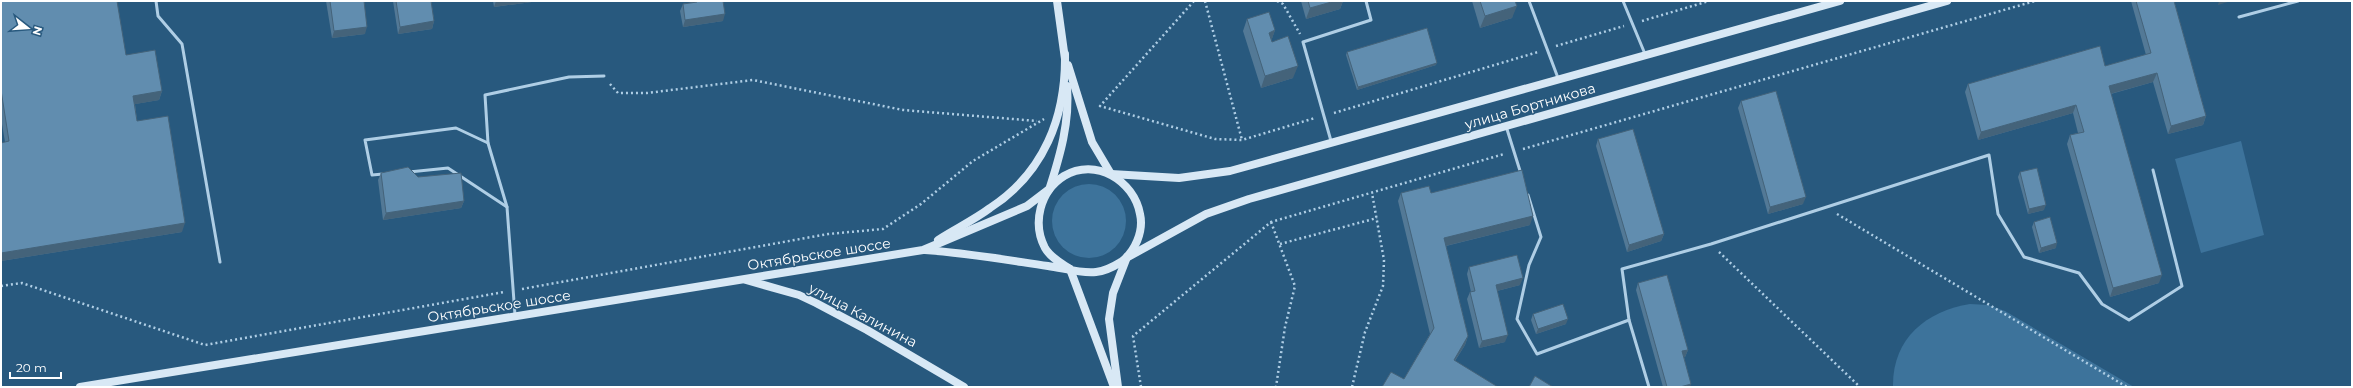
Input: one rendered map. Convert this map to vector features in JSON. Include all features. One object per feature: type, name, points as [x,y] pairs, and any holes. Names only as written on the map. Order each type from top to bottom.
[{"type":"main road","points":[[1057,1],[1065,54],[1069,106],[1059,161],[1040,210],[1039,230],[1046,248],[1057,261],[1070,269],[1095,273],[1111,268],[1128,256]]},
{"type":"main road","name":"улица Бортникова","points":[[1111,174],[1179,178],[1230,171],[1828,3],[1840,1]]},
{"type":"main road","name":"улица Бортникова","points":[[1128,256],[1206,214],[1249,199],[1947,1]]},
{"type":"main road","points":[[1065,54],[1092,142],[1111,174],[1128,186],[1138,202],[1142,220],[1138,239],[1128,256],[1113,293],[1109,319],[1118,387]]},
{"type":"main road","points":[[923,250],[991,208],[1024,179],[1041,156],[1053,132],[1065,83],[1065,54]]},
{"type":"main road","points":[[1048,190],[1065,176],[1086,170],[1111,174]]},
{"type":"main road","name":"Октябрьское шоссе","points":[[923,250],[1027,206],[1048,190]]},
{"type":"main road","name":"Октябрьское шоссе","points":[[80,387],[923,250],[964,253],[1070,269]]},
{"type":"main road","points":[[1070,269],[1114,387]]},
{"type":"main road","name":"улица Калинина","points":[[743,279],[799,296],[816,303],[867,330],[964,387]]},
{"type":"lane","points":[[156,1],[158,16],[182,44],[220,262]]},
{"type":"lane","points":[[1331,143],[1303,42],[1371,20],[1366,1]]},
{"type":"lane","points":[[1529,1],[1558,80]]},
{"type":"lane","points":[[1623,1],[1646,55]]},
{"type":"lane","points":[[2239,17],[2298,1]]},
{"type":"lane","points":[[515,316],[507,207],[488,143],[485,95],[570,77],[604,76]]},
{"type":"lane","points":[[1506,126],[1523,180]]},
{"type":"lane","points":[[387,174],[372,175],[365,140],[456,128],[488,143]]},
{"type":"lane","points":[[1649,387],[1629,320],[1622,269],[1711,244],[1989,155],[1998,214],[2024,257],[2079,273],[2102,304],[2129,320],[2182,286],[2153,170]]},
{"type":"lane","points":[[402,172],[448,168],[507,207]]},
{"type":"lane","points":[[1526,187],[1541,237],[1529,266],[1517,319],[1537,354],[1629,320]]},
{"type":"path","points":[[1194,1],[1100,106],[1215,139],[1242,140],[1709,1]]},
{"type":"path","points":[[1205,1],[1242,140]]},
{"type":"path","points":[[1277,1],[1283,4],[1298,27],[1303,42]]},
{"type":"path","points":[[1141,387],[1133,336],[1271,222],[2035,1]]},
{"type":"path","points":[[604,76],[618,93],[647,93],[753,80],[903,110],[1038,121]]},
{"type":"path","points":[[1,286],[22,283],[205,345],[828,234],[884,229],[921,204],[973,161],[1038,121],[1050,116]]},
{"type":"path","points":[[1352,387],[1365,332],[1383,286],[1384,260],[1372,193]]},
{"type":"path","points":[[1825,207],[2127,387]]},
{"type":"path","points":[[1280,244],[1377,218]]},
{"type":"path","points":[[1271,222],[1296,286],[1285,327],[1276,387]]},
{"type":"path","points":[[1711,244],[1860,387]]},
{"type":"shaded area","points":[[2241,141],[2264,235],[2201,253],[2175,159]]},
{"type":"shaded area","points":[[1089,184],[1110,190],[1120,200],[1126,221],[1120,242],[1110,252],[1089,258],[1068,252],[1058,242],[1052,221],[1058,200],[1068,190]]},
{"type":"shaded area","points":[[1970,304],[1988,305],[2005,311],[2134,387],[1893,387],[1894,370],[1898,355],[1905,341],[1915,330],[1939,313]]},
{"type":"building","points":[[1,1],[117,1],[126,55],[155,50],[162,91],[133,96],[137,121],[168,116],[185,223],[1,253],[1,143],[9,141],[1,90]]},
{"type":"building","points":[[330,1],[364,1],[367,27],[334,31]]},
{"type":"building","points":[[396,1],[431,1],[434,21],[400,27]]},
{"type":"building","points":[[697,1],[723,1],[725,14],[685,20],[683,4]]},
{"type":"building","points":[[1308,1],[1335,1],[1310,8]]},
{"type":"building","points":[[1480,1],[1515,1],[1517,6],[1485,16]]},
{"type":"building","points":[[2136,1],[2174,1],[2206,116],[2171,126],[2157,73],[2109,86],[2162,275],[2113,288],[2070,135],[2084,132],[2076,105],[1981,132],[1968,84],[2100,46],[2105,66],[2151,53]]},
{"type":"building","points":[[1269,12],[1275,30],[1269,33],[1272,42],[1288,36],[1298,66],[1265,76],[1247,19]]},
{"type":"building","points":[[1427,28],[1437,63],[1358,87],[1347,52]]},
{"type":"building","points":[[1776,91],[1806,197],[1770,207],[1741,101]]},
{"type":"building","points":[[1633,129],[1664,234],[1629,245],[1598,139]]},
{"type":"building","points":[[408,167],[418,177],[461,173],[464,201],[386,213],[381,173]]},
{"type":"building","points":[[2037,168],[2046,205],[2029,209],[2020,172]]},
{"type":"building","points":[[1522,170],[1533,216],[1444,238],[1468,336],[1454,360],[1498,387],[1382,387],[1391,372],[1404,379],[1434,328],[1401,193],[1429,186],[1431,193]]},
{"type":"building","points":[[2050,217],[2057,243],[2041,248],[2034,222]]},
{"type":"building","points":[[1517,255],[1523,278],[1496,285],[1508,335],[1482,341],[1470,292],[1475,291],[1469,267]]},
{"type":"building","points":[[1667,275],[1688,350],[1682,351],[1691,384],[1680,387],[1667,387],[1638,283]]},
{"type":"building","points":[[1563,304],[1568,319],[1538,329],[1533,314]]},
{"type":"building","points":[[1535,376],[1553,387],[1529,387]]}]
